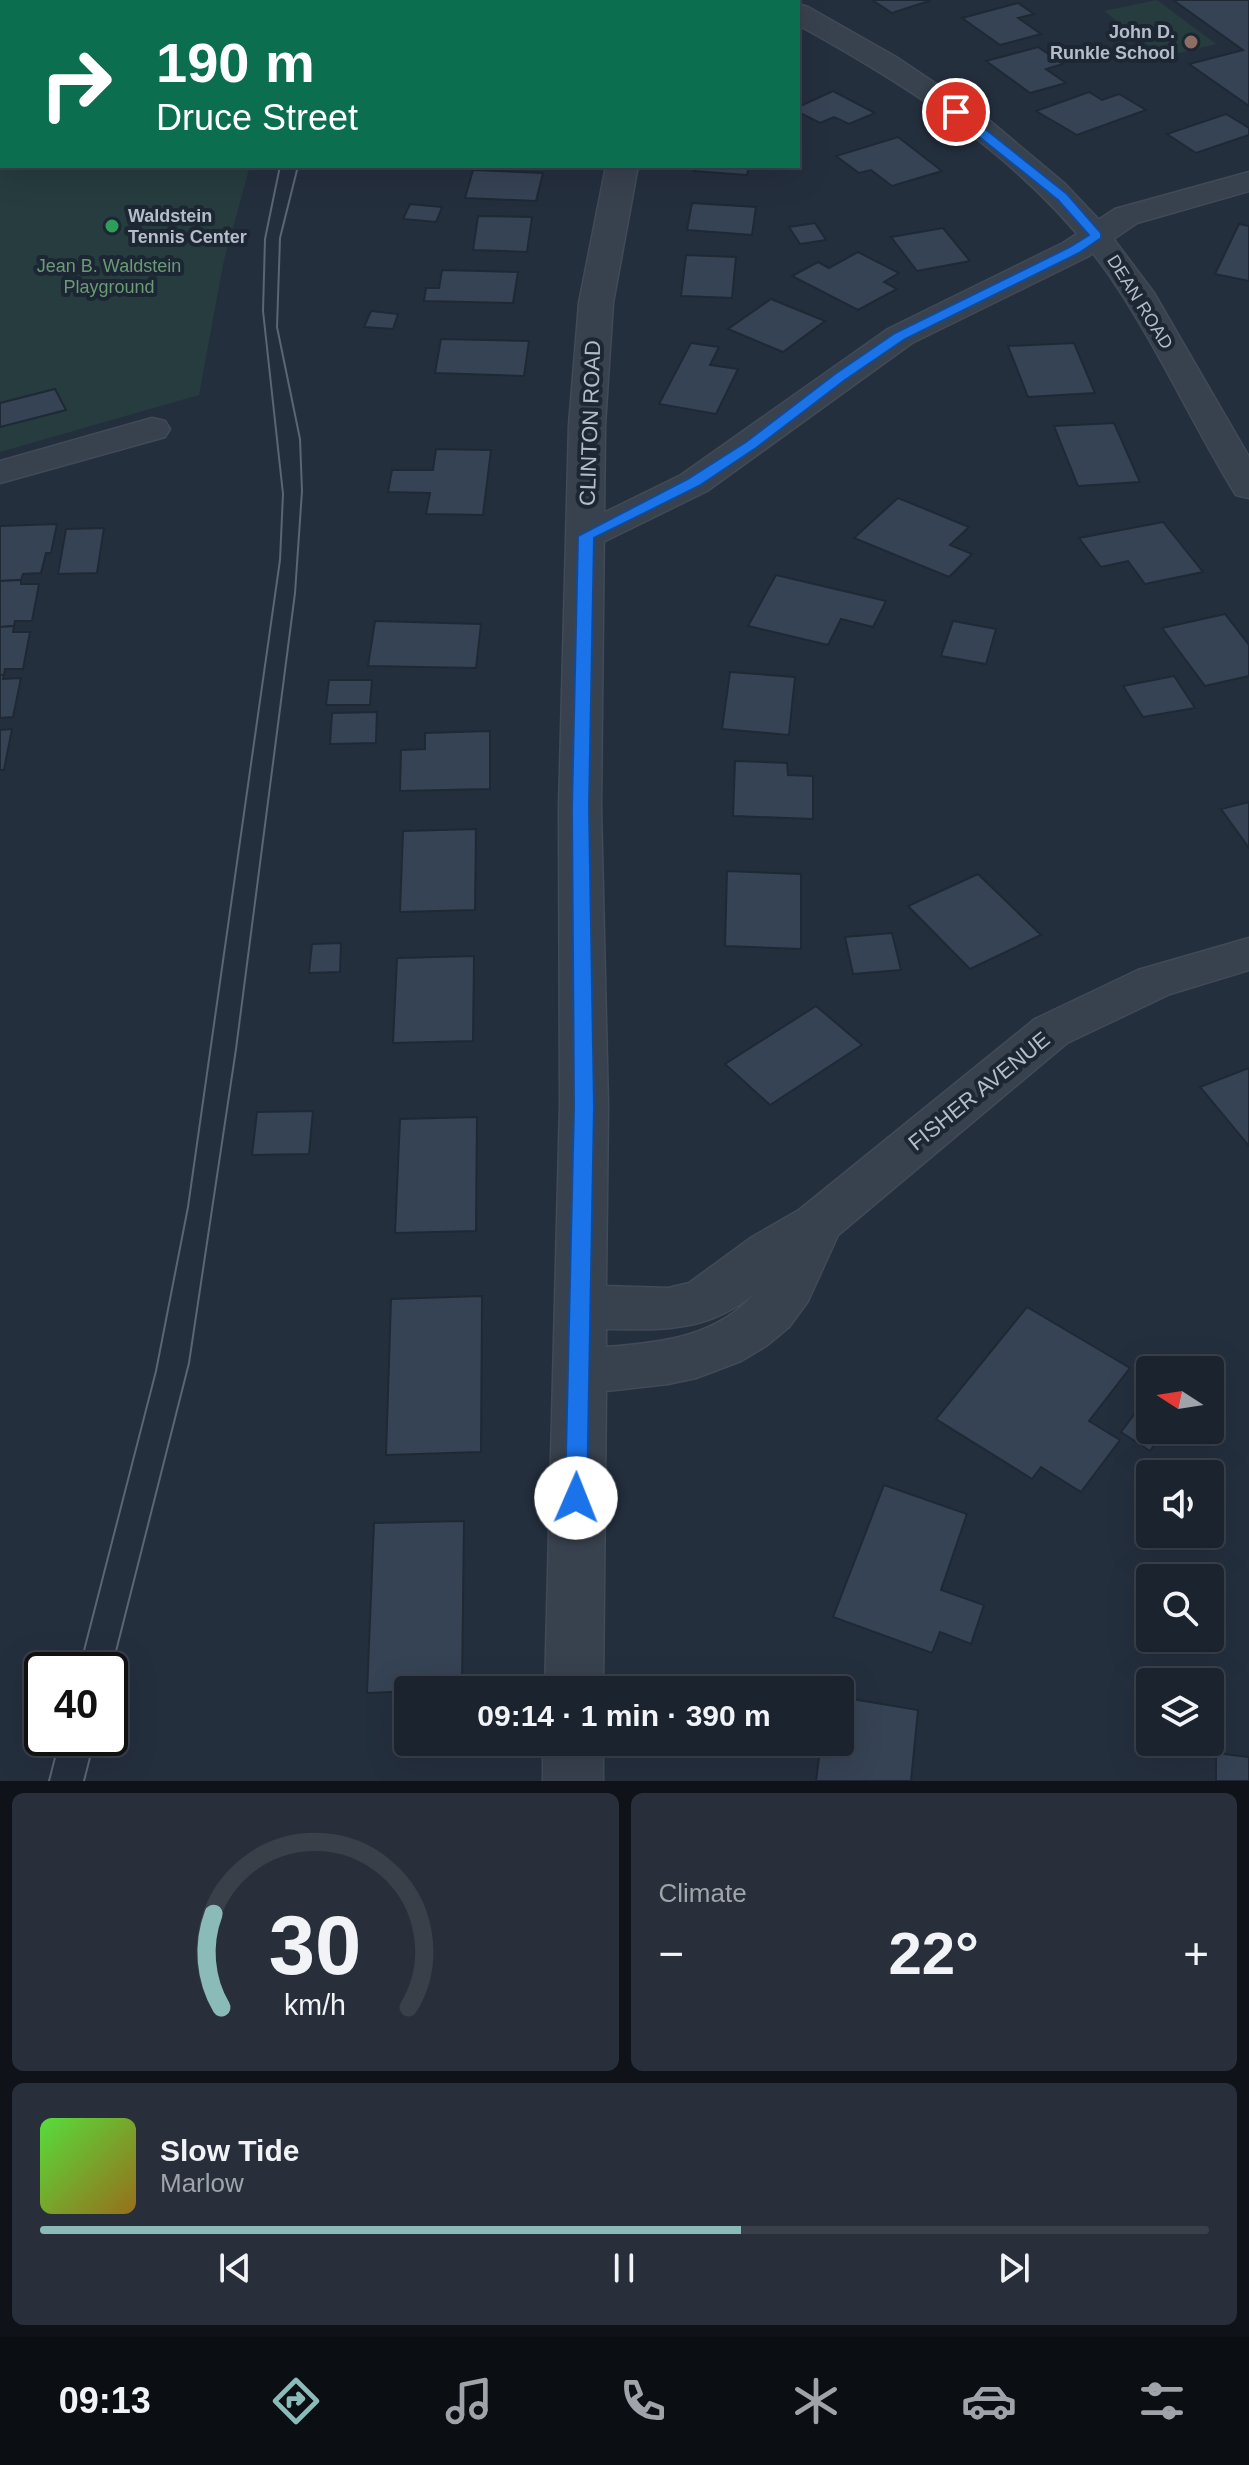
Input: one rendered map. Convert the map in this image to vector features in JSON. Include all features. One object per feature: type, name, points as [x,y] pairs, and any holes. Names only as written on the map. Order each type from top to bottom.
[{"type":"street","name":"DEAN ROAD","points":[[800,14],[868,52],[956,112],[1063,197],[1096,236],[1153,319],[1249,487]]},
{"type":"street","name":"CLINTON ROAD","points":[[574,1676],[584,1106],[580,807],[589,375],[596,303],[622,168]]},
{"type":"street","points":[[586,536],[694,483],[900,336],[1075,250],[1137,212],[1249,181]]},
{"type":"street","points":[[0,472],[152,429]]},
{"type":"street","name":"FISHER AVENUE","points":[[579,1307],[668,1309],[701,1302],[731,1283],[770,1251],[817,1224],[1051,1031],[1154,982],[1249,954]]},
{"type":"street","name":"FISHER AVENUE","points":[[578,1370],[673,1363],[717,1348],[739,1335],[774,1307],[789,1287],[817,1224]]},
{"type":"street","points":[[573,1756],[573,1781]]},
{"type":"green space","points":[[1157,0],[1216,44],[1163,57],[1104,11]]},
{"type":"green space","name":"Jean B. Waldstein Playground","points":[[0,168],[249,168],[224,260],[199,395],[0,452]]},
{"type":"building","points":[[872,0],[928,0],[929,1],[892,13]]},
{"type":"building","name":"John D. Runkle School","points":[[1173,0],[1249,0],[1249,106],[1189,64],[1243,50]]},
{"type":"building","points":[[1018,3],[1034,14],[1018,18],[1041,34],[1000,45],[962,18]]},
{"type":"building","points":[[1038,47],[1063,64],[1046,69],[1066,83],[1030,93],[986,61]]},
{"type":"building","points":[[833,91],[875,113],[849,124],[834,117],[820,123],[800,113],[800,106]]},
{"type":"building","points":[[1089,92],[1102,100],[1119,94],[1146,110],[1077,135],[1036,111]]},
{"type":"building","points":[[1226,114],[1249,128],[1249,135],[1196,153],[1167,134]]},
{"type":"building","points":[[898,137],[942,171],[892,186],[871,170],[859,173],[836,156]]},
{"type":"building","points":[[695,168],[749,168],[747,175],[694,171]]},
{"type":"building","points":[[473,170],[543,173],[536,201],[465,198]]},
{"type":"building","points":[[692,203],[756,207],[752,235],[687,230]]},
{"type":"building","points":[[410,204],[442,207],[436,222],[403,219]]},
{"type":"building","points":[[478,216],[532,217],[527,252],[473,250]]},
{"type":"building","points":[[815,223],[826,240],[800,244],[789,227]]},
{"type":"building","points":[[1239,224],[1249,226],[1249,281],[1215,274]]},
{"type":"building","points":[[943,228],[970,261],[917,271],[891,237]]},
{"type":"building","points":[[858,252],[899,273],[884,282],[897,289],[858,310],[792,276],[818,262],[829,268]]},
{"type":"building","points":[[686,255],[736,257],[732,298],[681,296]]},
{"type":"building","points":[[442,270],[518,272],[513,303],[424,301],[426,288],[439,288]]},
{"type":"building","points":[[771,299],[825,321],[783,352],[728,329]]},
{"type":"building","points":[[371,311],[398,314],[393,329],[364,327]]},
{"type":"building","points":[[441,339],[529,341],[524,376],[435,373]]},
{"type":"building","points":[[691,343],[719,347],[710,365],[738,369],[716,414],[659,404]]},
{"type":"building","points":[[1074,343],[1095,393],[1028,397],[1008,346]]},
{"type":"building","points":[[55,389],[66,410],[0,427],[0,403]]},
{"type":"building","points":[[1114,423],[1140,482],[1078,486],[1054,426]]},
{"type":"building","points":[[436,449],[491,450],[483,515],[426,514],[430,493],[388,492],[392,470],[433,470]]},
{"type":"building","points":[[898,498],[969,527],[950,545],[972,554],[949,577],[854,538]]},
{"type":"building","points":[[1163,522],[1203,572],[1145,584],[1128,561],[1101,567],[1079,538]]},
{"type":"building","points":[[57,524],[51,553],[46,553],[41,573],[23,574],[21,580],[0,581],[0,526]]},
{"type":"building","points":[[104,528],[97,573],[58,574],[66,529]]},
{"type":"building","points":[[776,575],[886,601],[873,627],[841,619],[828,645],[748,626]]},
{"type":"building","points":[[21,580],[21,584],[39,584],[32,621],[15,621],[14,626],[0,627],[0,581]]},
{"type":"building","points":[[1225,614],[1249,645],[1249,676],[1205,686],[1162,628]]},
{"type":"building","points":[[375,621],[481,624],[476,668],[368,666]]},
{"type":"building","points":[[953,621],[996,629],[986,664],[941,656]]},
{"type":"building","points":[[14,626],[13,632],[30,632],[23,669],[5,669],[4,675],[0,675],[0,627]]},
{"type":"building","points":[[730,672],[795,677],[789,735],[722,729]]},
{"type":"building","points":[[0,675],[4,675],[3,679],[21,678],[13,717],[0,718]]},
{"type":"building","points":[[1174,676],[1195,708],[1143,717],[1123,686]]},
{"type":"building","points":[[329,680],[372,680],[370,705],[326,705]]},
{"type":"building","points":[[377,712],[376,743],[330,744],[332,713]]},
{"type":"building","points":[[12,729],[4,770],[0,770],[0,730]]},
{"type":"building","points":[[490,731],[490,789],[400,791],[401,750],[425,749],[425,733]]},
{"type":"building","points":[[735,761],[787,763],[788,775],[813,776],[813,819],[733,816]]},
{"type":"building","points":[[1249,802],[1249,848],[1221,809]]},
{"type":"building","points":[[476,829],[475,910],[400,912],[403,831]]},
{"type":"building","points":[[727,871],[801,874],[801,949],[725,946]]},
{"type":"building","points":[[978,874],[1041,935],[970,969],[908,906]]},
{"type":"building","points":[[892,933],[901,970],[853,974],[845,937]]},
{"type":"building","points":[[341,943],[340,972],[309,973],[312,944]]},
{"type":"building","points":[[474,956],[473,1041],[393,1043],[397,958]]},
{"type":"building","points":[[816,1006],[862,1045],[770,1105],[725,1064]]},
{"type":"building","points":[[1249,1068],[1249,1146],[1200,1087]]},
{"type":"building","points":[[313,1111],[309,1154],[252,1155],[257,1112]]},
{"type":"building","points":[[477,1117],[476,1231],[395,1233],[400,1119]]},
{"type":"building","points":[[482,1296],[481,1452],[386,1455],[391,1299]]},
{"type":"building","points":[[1027,1307],[1130,1368],[1089,1421],[1120,1440],[1081,1492],[1041,1467],[1032,1479],[936,1419]]},
{"type":"building","points":[[1136,1412],[1136,1442],[1121,1432]]},
{"type":"building","points":[[1139,1444],[1155,1444],[1150,1451]]},
{"type":"building","points":[[884,1485],[967,1514],[941,1590],[984,1605],[971,1644],[940,1632],[932,1653],[833,1617]]},
{"type":"building","points":[[464,1521],[462,1676],[394,1676],[394,1692],[367,1693],[374,1523]]},
{"type":"building","points":[[854,1699],[918,1710],[911,1781],[816,1781],[819,1756],[854,1756]]},
{"type":"building","points":[[1216,1756],[1249,1757],[1249,1781],[1216,1781]]},
{"type":"tram line","points":[[84,1652],[156,1371],[188,1207],[280,560],[283,494],[263,311],[265,239],[280,168]]},
{"type":"tram line","points":[[116,1652],[189,1363],[236,1049],[295,593],[302,491],[300,439],[277,327],[280,238],[298,168]]},
{"type":"tram line","points":[[49,1781],[55,1756]]},
{"type":"tram line","points":[[84,1781],[90,1756]]},
{"type":"place","name":"John D. Runkle School","points":[[1191,42]]},
{"type":"place","name":"Waldstein Tennis Center","points":[[112,226]]},
{"type":"route","points":[[576,1498],[584,1106],[580,807],[586,536],[694,483],[900,336],[1081,247],[1096,236],[1063,197],[956,112]]}]
